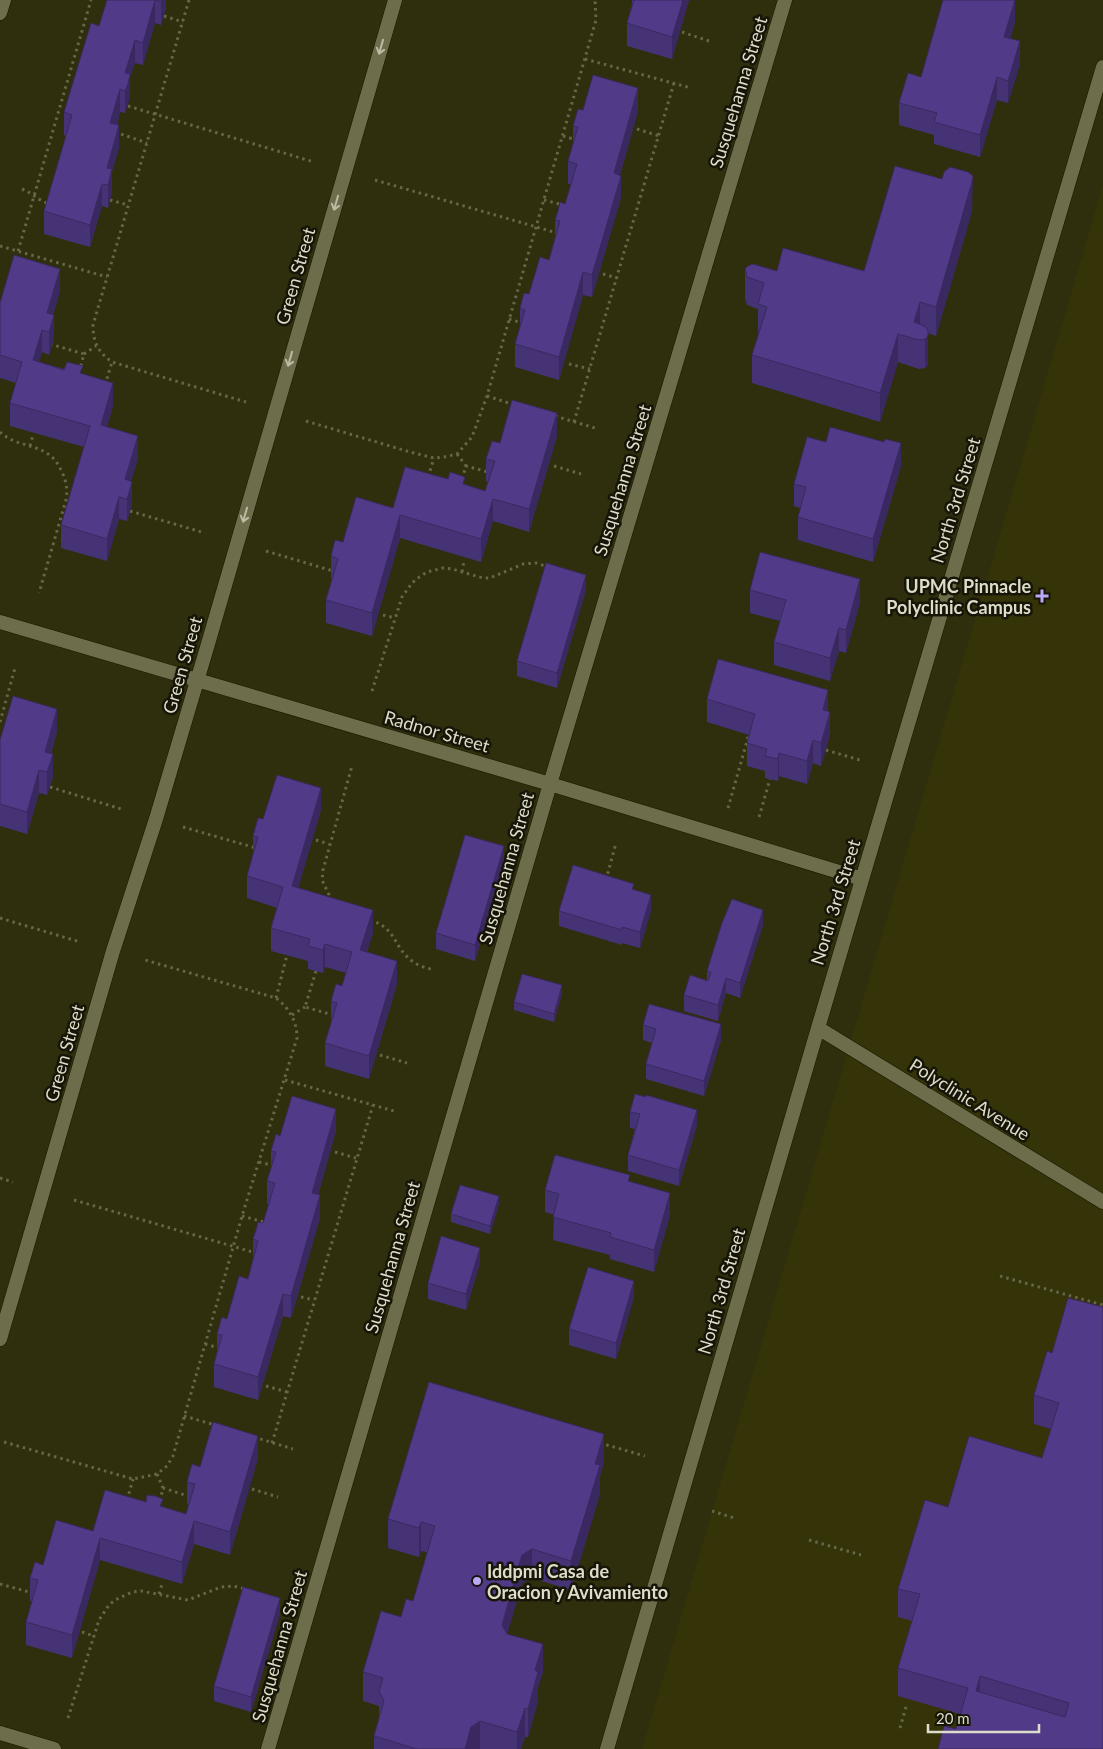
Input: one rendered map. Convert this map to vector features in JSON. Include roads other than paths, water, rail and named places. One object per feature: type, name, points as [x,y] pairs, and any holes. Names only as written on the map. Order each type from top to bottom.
[{"type":"street","points":[[0,13],[4,0]]},
{"type":"street","name":"Green Street","points":[[0,1339],[113,951],[156,819],[197,681],[395,0]]},
{"type":"street","name":"Susquehanna Street","points":[[268,1749],[550,784],[785,0]]},
{"type":"street","name":"North 3rd Street","points":[[607,1749],[818,1028],[1103,67]]},
{"type":"street","name":"Radnor Street","points":[[0,622],[550,784],[862,879]]},
{"type":"street","name":"Polyclinic Avenue","points":[[818,1028],[1103,1202]]},
{"type":"street","points":[[0,1733],[54,1749]]},
{"type":"place","name":"UPMC Pinnacle Polyclinic Campus","points":[[1042,596]]},
{"type":"place","name":"Iddpmi Casa de Oracion y Avivamiento","points":[[477,1581]]}]
